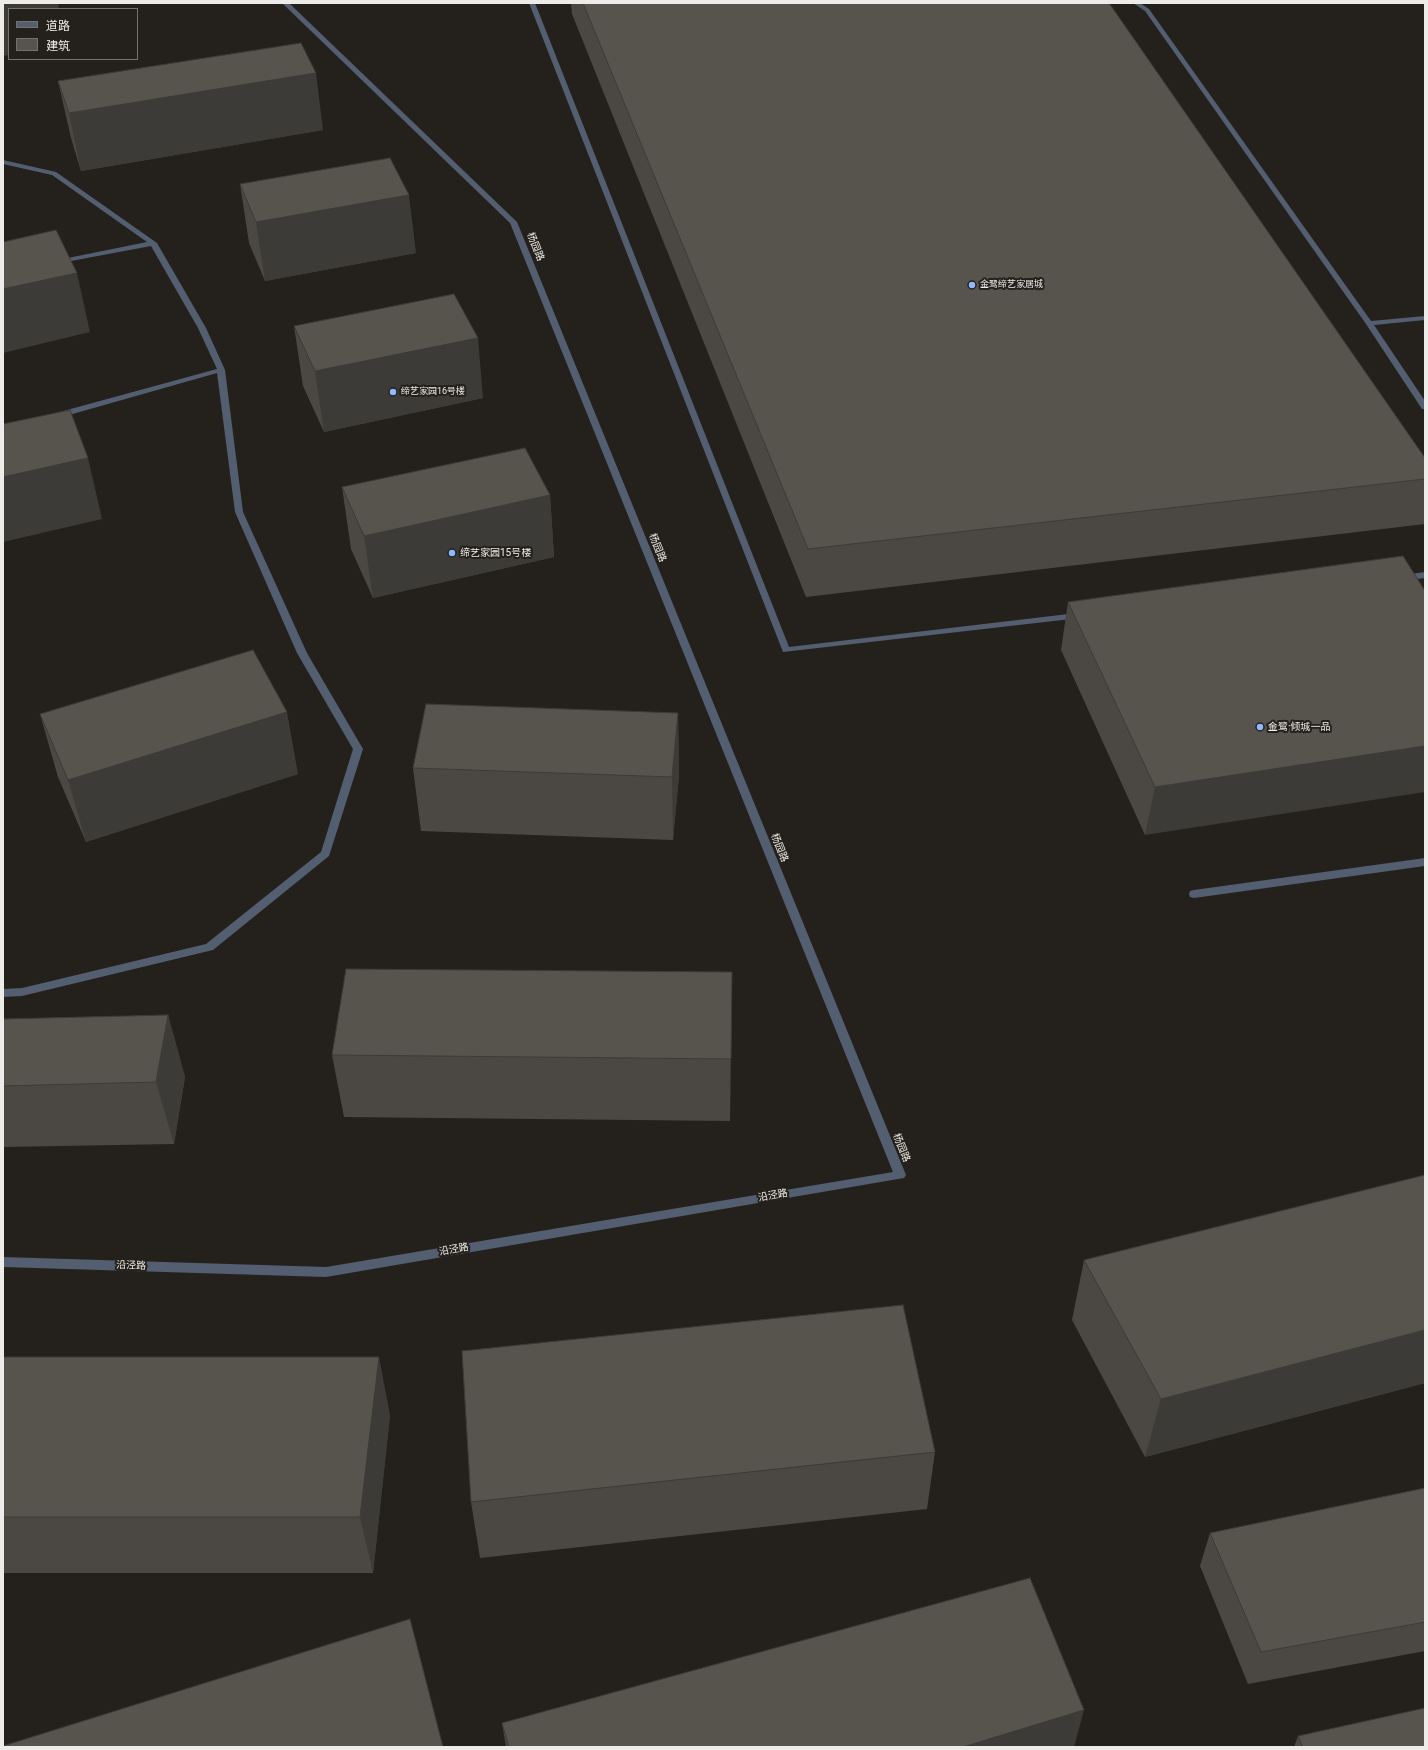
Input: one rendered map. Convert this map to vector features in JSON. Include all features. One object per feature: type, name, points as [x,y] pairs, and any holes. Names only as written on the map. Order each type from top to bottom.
[{"type":"street","name":"杨园路","points":[[284,3],[513,222],[900,1174]]},
{"type":"street","points":[[532,3],[786,650],[1086,615]]},
{"type":"street","points":[[1136,3],[1147,10],[1369,323],[1425,407]]},
{"type":"street","points":[[3,162],[54,173],[153,243],[202,328],[221,370],[239,512],[302,653],[358,749],[325,854],[209,947],[22,992],[3,993]]},
{"type":"street","points":[[46,264],[153,243]]},
{"type":"street","points":[[1369,323],[1425,318]]},
{"type":"street","points":[[48,418],[221,370]]},
{"type":"street","points":[[1393,579],[1425,575]]},
{"type":"street","points":[[1194,894],[1425,862]]},
{"type":"street","name":"沿泾路","points":[[3,1262],[326,1272],[900,1174]]},
{"type":"building","name":"金鹭缔艺家居城","points":[[583,3],[1109,3],[1425,458],[1425,479],[808,549]]},
{"type":"building","points":[[301,43],[316,73],[69,113],[58,81]]},
{"type":"building","points":[[390,158],[409,195],[256,222],[240,184]]},
{"type":"building","points":[[56,230],[77,273],[3,289],[3,242]]},
{"type":"building","points":[[454,294],[478,338],[315,371],[294,326]]},
{"type":"building","points":[[70,410],[88,458],[3,477],[3,424]]},
{"type":"building","points":[[525,448],[550,495],[364,536],[342,487]]},
{"type":"building","name":"金鹭·倾城一品","points":[[1403,556],[1425,591],[1425,746],[1155,787],[1068,602]]},
{"type":"building","points":[[253,650],[287,712],[68,780],[40,714]]},
{"type":"building","points":[[426,704],[678,713],[672,777],[413,768]]},
{"type":"building","points":[[346,969],[732,972],[731,1059],[332,1055]]},
{"type":"building","points":[[168,1015],[156,1082],[3,1086],[3,1019]]},
{"type":"building","points":[[1425,1175],[1425,1330],[1161,1399],[1084,1260]]},
{"type":"building","points":[[903,1305],[935,1452],[471,1502],[462,1351]]},
{"type":"building","points":[[3,1357],[379,1357],[360,1517],[3,1517]]},
{"type":"building","points":[[1425,1488],[1425,1622],[1261,1652],[1210,1533]]},
{"type":"building","points":[[1030,1578],[1084,1710],[963,1747],[509,1747],[502,1723]]},
{"type":"building","points":[[410,1619],[443,1747],[3,1747],[3,1746]]},
{"type":"building","points":[[1425,1708],[1425,1747],[1303,1747],[1298,1736]]},
{"type":"place","name":"金鹭缔艺家居城","points":[[972,285]]},
{"type":"place","name":"缔艺家园16号楼","points":[[393,392]]},
{"type":"place","name":"缔艺家园15号楼","points":[[452,553]]},
{"type":"place","name":"金鹭·倾城一品","points":[[1260,727]]}]
